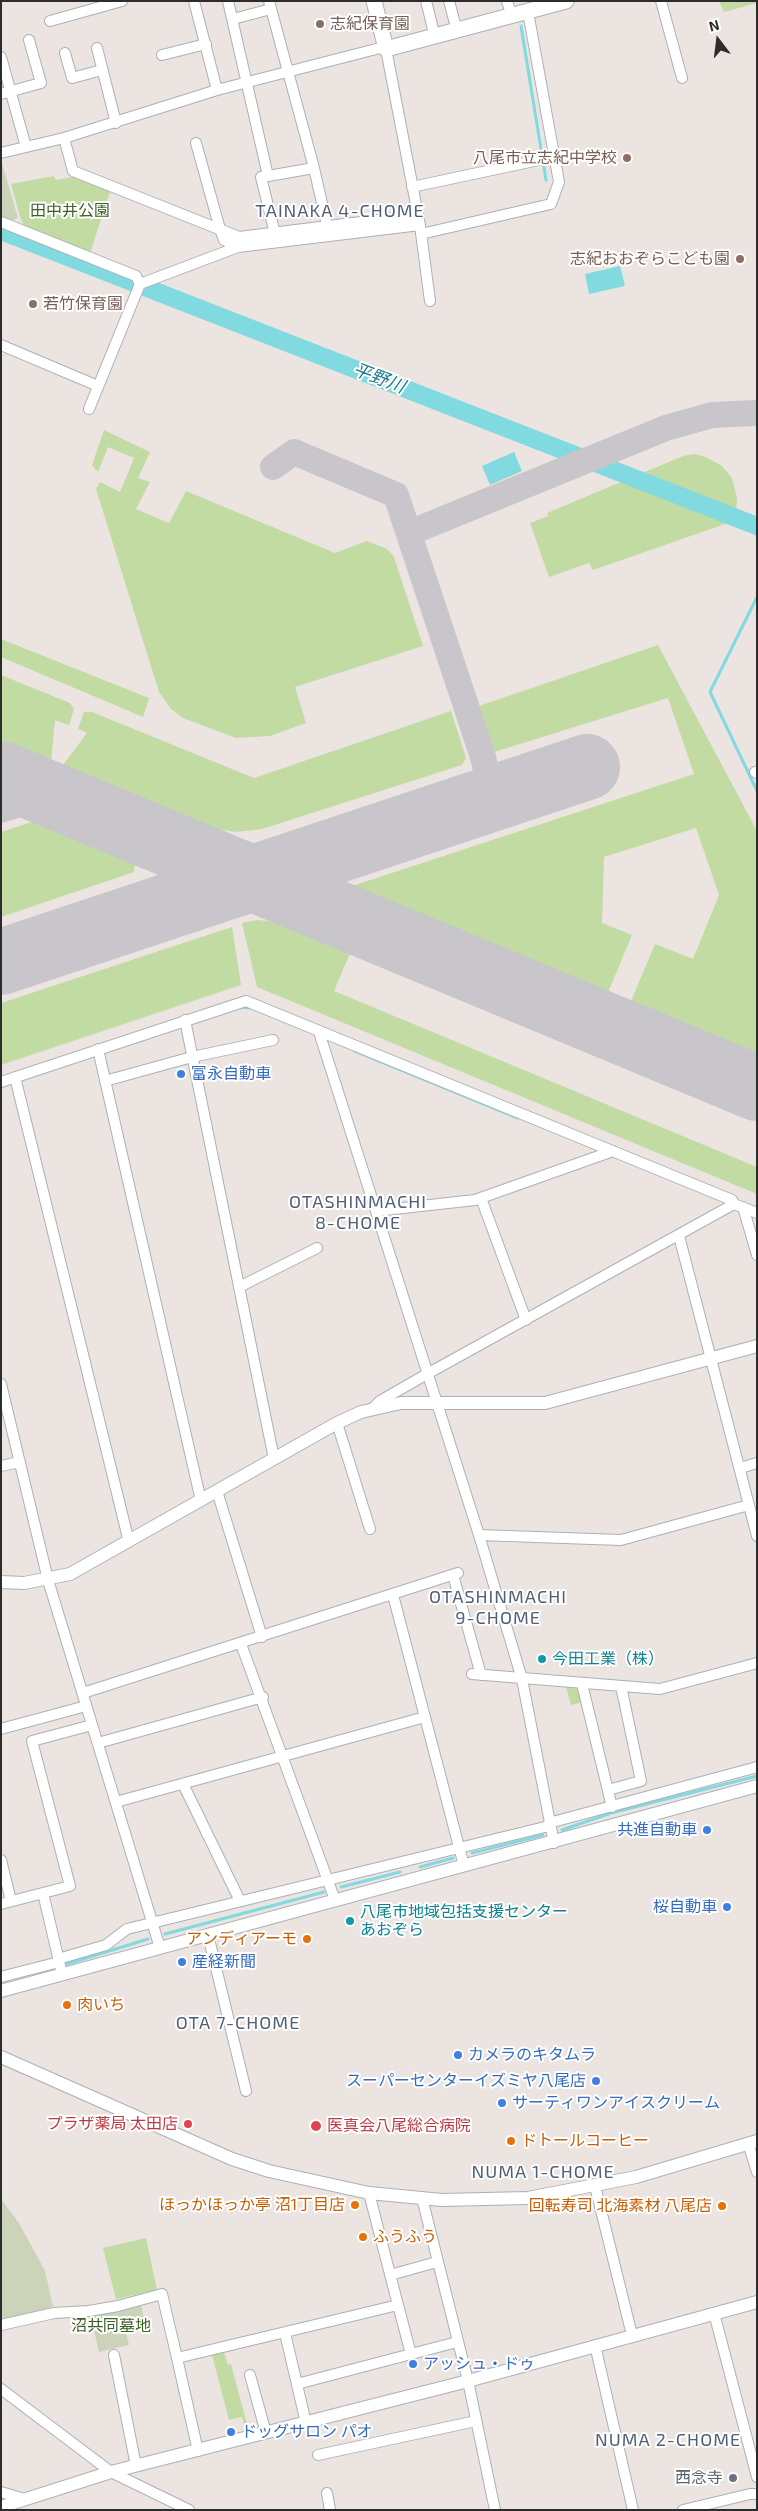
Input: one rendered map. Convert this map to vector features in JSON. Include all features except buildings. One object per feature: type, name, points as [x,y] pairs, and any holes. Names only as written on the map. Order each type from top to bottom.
[{"type":"main road","points":[[374,1],[386,49],[512,17],[566,1]]},
{"type":"street","points":[[50,21],[122,1]]},
{"type":"street","points":[[194,1],[217,90]]},
{"type":"street","points":[[228,1],[268,176]]},
{"type":"street","points":[[426,1],[435,36]]},
{"type":"street","points":[[449,1],[457,31]]},
{"type":"street","points":[[507,1],[512,17]]},
{"type":"street","points":[[661,1],[682,78]]},
{"type":"street","points":[[233,19],[270,5],[314,168],[328,231]]},
{"type":"street","points":[[64,138],[73,171],[239,237],[275,237],[374,227],[420,225],[551,204],[559,182],[528,12]]},
{"type":"street","points":[[6,93],[41,84],[29,40]]},
{"type":"street","points":[[162,55],[206,44]]},
{"type":"street","points":[[96,48],[116,123]]},
{"type":"street","points":[[1,152],[64,138],[217,90],[380,48],[386,49],[420,225],[430,301]]},
{"type":"street","points":[[65,53],[72,78],[102,70]]},
{"type":"street","points":[[1,57],[6,93],[26,147]]},
{"type":"street","points":[[196,144],[224,240],[238,247]]},
{"type":"street","points":[[412,187],[553,157]]},
{"type":"street","points":[[275,237],[261,177],[314,168]]},
{"type":"street","points":[[1,222],[136,276],[140,284]]},
{"type":"street","points":[[328,231],[358,223],[374,227]]},
{"type":"street","points":[[89,409],[140,284],[238,247],[275,237]]},
{"type":"street","points":[[1,346],[98,386]]},
{"type":"street","points":[[1,1082],[246,1001],[732,1200],[738,1206],[757,1255]]},
{"type":"street","points":[[184,1020],[274,1459]]},
{"type":"street","points":[[319,1032],[479,1535],[522,1679],[554,1843]]},
{"type":"street","points":[[105,1082],[192,1057],[274,1040]]},
{"type":"street","points":[[98,1049],[201,1501]]},
{"type":"street","points":[[15,1077],[129,1542]]},
{"type":"street","points":[[376,1211],[481,1198],[613,1151]]},
{"type":"street","points":[[481,1198],[526,1320]]},
{"type":"street","points":[[372,1408],[380,1401],[427,1374],[679,1236],[738,1206],[757,1213]]},
{"type":"street","points":[[679,1236],[709,1359],[757,1536]]},
{"type":"street","points":[[239,1287],[317,1248]]},
{"type":"street","points":[[1,1582],[24,1583],[48,1580],[70,1574],[337,1422],[372,1408],[401,1403],[545,1403],[757,1346]]},
{"type":"street","points":[[1,1384],[48,1580],[160,1948]]},
{"type":"street","points":[[337,1422],[370,1529]]},
{"type":"street","points":[[1,1466],[20,1462]]},
{"type":"street","points":[[740,1468],[757,1464]]},
{"type":"street","points":[[217,1491],[262,1637]]},
{"type":"street","points":[[479,1535],[621,1540],[749,1505]]},
{"type":"street","points":[[83,1693],[456,1574],[476,1675],[660,1689],[757,1663]]},
{"type":"street","points":[[393,1594],[464,1866]]},
{"type":"street","points":[[241,1644],[263,1697],[335,1900]]},
{"type":"street","points":[[582,1684],[612,1807]]},
{"type":"street","points":[[608,1790],[641,1781],[620,1686]]},
{"type":"street","points":[[98,1743],[263,1697]]},
{"type":"street","points":[[1,1729],[86,1706]]},
{"type":"street","points":[[116,1802],[425,1717]]},
{"type":"street","points":[[1,1860],[6,1902],[70,1886],[32,1741],[92,1725]]},
{"type":"street","points":[[1,1991],[106,1945],[128,1929],[549,1824],[757,1767]]},
{"type":"street","points":[[182,1784],[240,1901]]},
{"type":"street","points":[[1,1978],[60,1965],[160,1948],[554,1843],[757,1786]]},
{"type":"street","points":[[43,1893],[60,1965]]},
{"type":"street","points":[[208,1935],[246,2091]]},
{"type":"street","points":[[1,2057],[232,2159],[269,2171],[369,2193],[422,2198],[528,2198],[636,2177],[752,2142],[757,2172]]},
{"type":"street","points":[[595,2186],[632,2335]]},
{"type":"street","points":[[369,2193],[411,2354]]},
{"type":"street","points":[[422,2198],[468,2380],[495,2510]]},
{"type":"street","points":[[390,2275],[437,2262]]},
{"type":"street","points":[[1,2325],[54,2313],[90,2311],[118,2306],[162,2294],[198,2451]]},
{"type":"street","points":[[1,2507],[111,2472],[306,2423],[757,2302]]},
{"type":"street","points":[[177,2358],[398,2305]]},
{"type":"street","points":[[714,2314],[757,2478]]},
{"type":"street","points":[[285,2333],[306,2423]]},
{"type":"street","points":[[297,2384],[458,2342]]},
{"type":"street","points":[[595,2345],[633,2510]]},
{"type":"street","points":[[114,2355],[136,2466]]},
{"type":"street","points":[[250,2375],[251,2393],[266,2433]]},
{"type":"street","points":[[1,2389],[111,2472],[167,2505],[189,2510]]},
{"type":"street","points":[[318,2455],[476,2421]]},
{"type":"street","points":[[1,2492],[25,2500]]},
{"type":"street","points":[[327,2494],[330,2510]]},
{"type":"street","points":[[683,2510],[757,2494]]},
{"type":"green space","points":[[719,1],[757,1],[757,3],[724,12]]},
{"type":"green space","points":[[1,160],[18,218],[9,222],[1,219]]},
{"type":"green space","name":"田中井公園","points":[[54,176],[56,180],[78,176],[111,189],[90,253],[25,227],[21,220],[11,184]]},
{"type":"green space","points":[[104,430],[150,452],[138,478],[150,482],[136,509],[169,523],[186,491],[335,553],[367,541],[387,549],[394,557],[423,646],[295,687],[306,723],[270,736],[236,738],[183,718],[171,709],[159,692],[96,489],[100,482],[120,492],[134,458],[108,447],[98,472],[92,465]]},
{"type":"green space","points":[[694,454],[706,457],[722,466],[732,478],[737,498],[736,512],[728,523],[593,570],[589,563],[549,577],[530,523],[548,516],[547,513],[683,456]]},
{"type":"green space","points":[[1,639],[149,698],[143,717],[1,657]]},
{"type":"green space","points":[[658,645],[757,831],[757,1054],[631,1001],[655,944],[693,959],[719,895],[696,828],[604,857],[602,923],[632,935],[607,995],[352,886],[694,774],[668,698],[494,752],[479,706]]},
{"type":"green space","points":[[1,675],[70,703],[74,709],[69,725],[55,720],[51,763],[1,743]]},
{"type":"green space","points":[[451,711],[466,758],[462,765],[262,829],[236,832],[212,828],[60,769],[87,733],[78,729],[84,712],[92,712],[254,778]]},
{"type":"green space","points":[[32,822],[135,864],[134,872],[1,917],[1,832]]},
{"type":"green space","points":[[257,920],[279,922],[351,951],[334,991],[757,1167],[757,1194],[257,987],[242,923]]},
{"type":"green space","points":[[232,927],[241,985],[1,1065],[1,1003]]},
{"type":"green space","points":[[566,1687],[579,1689],[583,1702],[571,1705]]},
{"type":"green space","points":[[1,2199],[19,2223],[45,2271],[54,2311],[1,2323]]},
{"type":"green space","points":[[146,2238],[157,2290],[116,2299],[103,2248]]},
{"type":"green space","name":"沼共同墓地","points":[[140,2301],[146,2328],[126,2333],[129,2345],[99,2352],[90,2313]]},
{"type":"green space","points":[[224,2352],[228,2365],[231,2364],[249,2432],[246,2433],[242,2417],[229,2420],[212,2355]]},
{"type":"water","points":[[620,266],[625,286],[589,294],[585,274]]},
{"type":"water","points":[[514,452],[522,471],[490,485],[482,466]]},
{"type":"waterway","points":[[521,26],[546,180]]},
{"type":"waterway","name":"平野川","points":[[1,231],[757,526]]},
{"type":"waterway","points":[[757,597],[710,692],[757,791]]},
{"type":"waterway","points":[[239,1007],[252,1008]]},
{"type":"waterway","points":[[355,1051],[518,1118]]},
{"type":"waterway","points":[[562,1830],[611,1813],[757,1776]]},
{"type":"waterway","points":[[472,1853],[543,1835]]},
{"type":"waterway","points":[[420,1867],[453,1858]]},
{"type":"waterway","points":[[341,1887],[400,1872]]},
{"type":"waterway","points":[[165,1934],[324,1892]]},
{"type":"waterway","points":[[67,1964],[148,1939]]},
{"type":"taxiway","points":[[409,533],[666,428],[712,415],[757,413]]},
{"type":"taxiway","points":[[273,467],[294,452],[396,495],[486,770],[484,783],[467,806]]},
{"type":"taxiway","points":[[1,810],[50,794]]},
{"type":"runway","points":[[1,962],[587,767]]},
{"type":"runway","points":[[1,774],[757,1088]]},
{"type":"place","name":"志紀保育園","points":[[320,24]]},
{"type":"place","name":"八尾市立志紀中学校","points":[[627,158]]},
{"type":"place","name":"志紀おおぞらこども園","points":[[740,259]]},
{"type":"place","name":"若竹保育園","points":[[33,304]]},
{"type":"place","name":"富永自動車","points":[[181,1074]]},
{"type":"place","name":"今田工業（株）","points":[[542,1659]]},
{"type":"place","name":"共進自動車","points":[[707,1830]]},
{"type":"place","name":"桜自動車","points":[[727,1907]]},
{"type":"place","name":"八尾市地域包括支援センター あおぞら","points":[[350,1921]]},
{"type":"place","name":"アンディアーモ","points":[[307,1939]]},
{"type":"place","name":"産経新聞","points":[[182,1962]]},
{"type":"place","name":"肉いち","points":[[67,2005]]},
{"type":"place","name":"カメラのキタムラ","points":[[458,2055]]},
{"type":"place","name":"スーパーセンターイズミヤ八尾店","points":[[596,2081]]},
{"type":"place","name":"サーティワンアイスクリーム","points":[[502,2103]]},
{"type":"place","name":"プラザ薬局 太田店","points":[[188,2124]]},
{"type":"place","name":"医真会八尾総合病院","points":[[316,2126]]},
{"type":"place","name":"ドトールコーヒー","points":[[511,2141]]},
{"type":"place","name":"ほっかほっか亭 沼1丁目店","points":[[355,2205]]},
{"type":"place","name":"回転寿司 北海素材 八尾店","points":[[722,2206]]},
{"type":"place","name":"ふうふう","points":[[363,2237]]},
{"type":"place","name":"アッシュ・ドゥ","points":[[413,2364]]},
{"type":"place","name":"ドッグサロン パオ","points":[[231,2432]]},
{"type":"place","name":"西念寺","points":[[733,2478]]},
{"type":"district","name":"TAINAKA 4-CHOME","points":[[340,211]]},
{"type":"district","name":"OTASHINMACHI 8-CHOME","points":[[358,1212]]},
{"type":"district","name":"OTASHINMACHI 9-CHOME","points":[[498,1607]]},
{"type":"district","name":"OTA 7-CHOME","points":[[238,2023]]},
{"type":"district","name":"NUMA 1-CHOME","points":[[543,2172]]},
{"type":"district","name":"NUMA 2-CHOME","points":[[668,2440]]}]
